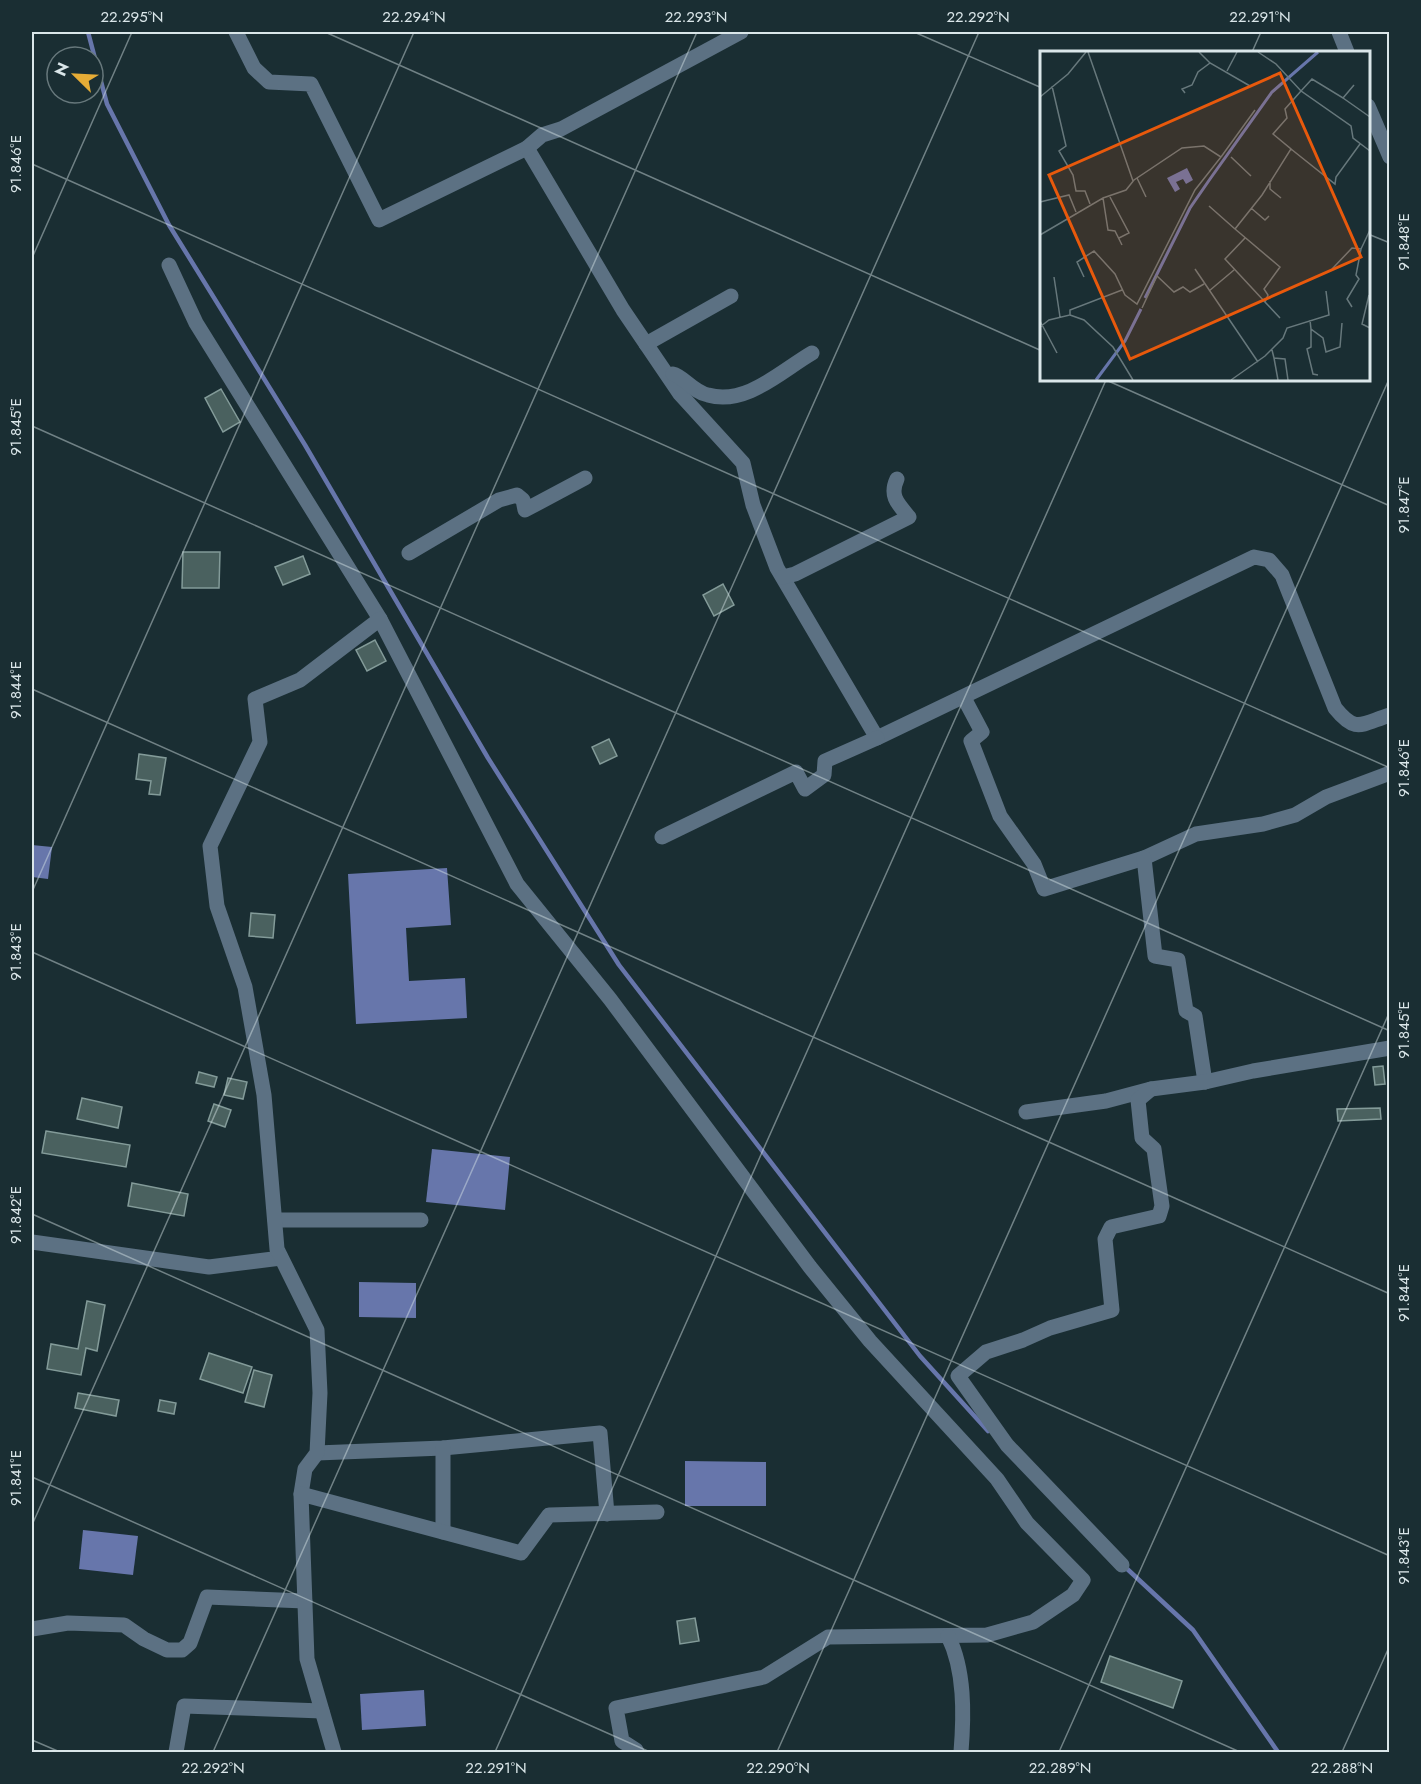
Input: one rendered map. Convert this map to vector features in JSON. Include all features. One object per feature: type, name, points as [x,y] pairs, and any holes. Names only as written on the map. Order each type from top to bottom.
[{"type":"street","points":[[237,32],[254,68],[268,82],[311,84],[379,220],[528,148],[542,135],[561,129],[741,32]]},
{"type":"street","points":[[1339,32],[1347,51]]},
{"type":"street","points":[[1370,111],[1389,157]]},
{"type":"street","points":[[528,148],[623,310],[680,394],[743,463],[753,505],[783,577],[877,738]]},
{"type":"street","points":[[169,265],[196,323],[380,619],[517,884],[610,999],[810,1267],[870,1341],[998,1479],[1027,1523],[1083,1580],[1073,1595],[1033,1622],[987,1635],[828,1637],[764,1677],[616,1708],[622,1741],[636,1752]]},
{"type":"street","points":[[646,344],[731,296]]},
{"type":"street","points":[[666,373],[677,375],[692,389],[725,398],[753,391],[812,353]]},
{"type":"street","points":[[409,553],[499,500],[517,495],[523,500],[525,510],[585,478]]},
{"type":"street","points":[[783,577],[795,574],[909,517],[894,498],[893,488],[897,479]]},
{"type":"street","points":[[662,837],[796,772],[806,789],[824,775],[825,761],[964,698],[1054,650],[1254,557],[1269,560],[1282,575],[1335,708],[1348,723],[1359,725],[1389,715]]},
{"type":"street","points":[[334,1752],[307,1659],[301,1494],[305,1468],[317,1453],[320,1393],[317,1330],[277,1249],[264,1095],[245,987],[217,906],[210,846],[260,742],[255,699],[300,680],[380,619]]},
{"type":"street","points":[[964,698],[982,732],[971,741],[1000,816],[1034,864],[1044,889],[1144,858],[1196,834],[1263,824],[1295,814],[1326,796],[1389,773]]},
{"type":"street","points":[[1144,858],[1155,956],[1178,960],[1186,1011],[1195,1016],[1205,1082]]},
{"type":"street","points":[[1026,1112],[1106,1101],[1151,1089],[1205,1082],[1253,1071],[1389,1048]]},
{"type":"street","points":[[1122,1565],[1006,1445],[958,1376],[986,1352],[1050,1328],[1112,1310],[1105,1239],[1111,1227],[1159,1216],[1162,1206],[1154,1149],[1142,1138],[1138,1100],[1151,1089]]},
{"type":"street","points":[[275,1220],[421,1220]]},
{"type":"street","points":[[32,1242],[209,1268],[281,1258]]},
{"type":"street","points":[[317,1453],[443,1448],[600,1434],[608,1514]]},
{"type":"street","points":[[443,1448],[443,1532]]},
{"type":"street","points":[[301,1494],[521,1553],[549,1515],[657,1512]]},
{"type":"street","points":[[32,1629],[68,1623],[124,1626],[167,1650],[182,1650],[190,1643],[207,1597],[305,1601]]},
{"type":"street","points":[[948,1636],[957,1654],[963,1722],[961,1752]]},
{"type":"street","points":[[176,1752],[184,1706],[322,1711]]},
{"type":"water","points":[[32,845],[52,847],[48,879],[32,877]]},
{"type":"water","points":[[447,868],[451,925],[406,928],[409,981],[465,978],[467,1018],[356,1024],[348,874]]},
{"type":"water","points":[[432,1149],[510,1157],[505,1210],[426,1202]]},
{"type":"water","points":[[359,1282],[416,1283],[416,1318],[359,1317]]},
{"type":"water","points":[[685,1461],[766,1462],[766,1506],[685,1506]]},
{"type":"water","points":[[83,1530],[138,1536],[133,1575],[79,1569]]},
{"type":"water","points":[[424,1690],[426,1726],[362,1730],[360,1694]]},
{"type":"building","points":[[221,389],[240,422],[223,432],[205,398]]},
{"type":"building","points":[[183,552],[220,552],[219,588],[182,588]]},
{"type":"building","points":[[303,556],[310,574],[283,585],[275,567]]},
{"type":"building","points":[[723,584],[734,605],[714,616],[703,595]]},
{"type":"building","points":[[375,640],[386,661],[367,671],[356,650]]},
{"type":"building","points":[[609,739],[617,756],[600,764],[592,747]]},
{"type":"building","points":[[139,754],[166,758],[160,795],[149,794],[151,781],[136,779]]},
{"type":"building","points":[[251,913],[275,915],[273,938],[249,936]]},
{"type":"building","points":[[1383,1066],[1385,1084],[1375,1085],[1373,1067]]},
{"type":"building","points":[[199,1072],[217,1077],[214,1087],[196,1083]]},
{"type":"building","points":[[228,1078],[247,1082],[243,1099],[224,1095]]},
{"type":"building","points":[[82,1098],[122,1107],[118,1128],[77,1119]]},
{"type":"building","points":[[214,1104],[231,1110],[225,1127],[208,1121]]},
{"type":"building","points":[[1380,1108],[1381,1119],[1338,1121],[1337,1109]]},
{"type":"building","points":[[46,1131],[130,1145],[126,1167],[42,1153]]},
{"type":"building","points":[[132,1183],[188,1194],[184,1216],[128,1206]]},
{"type":"building","points":[[87,1301],[105,1305],[97,1351],[86,1348],[81,1375],[47,1369],[51,1344],[78,1349]]},
{"type":"building","points":[[209,1353],[252,1367],[243,1393],[200,1379]]},
{"type":"building","points":[[254,1370],[272,1375],[264,1407],[245,1402]]},
{"type":"building","points":[[78,1393],[119,1400],[116,1416],[75,1408]]},
{"type":"building","points":[[160,1400],[176,1403],[174,1414],[158,1411]]},
{"type":"building","points":[[695,1618],[699,1641],[680,1644],[677,1621]]},
{"type":"building","points":[[1110,1656],[1182,1681],[1173,1708],[1101,1682]]},
{"type":"waterway","points":[[88,32],[107,104],[169,225],[305,445],[488,758],[619,965],[920,1356],[988,1431]]},
{"type":"waterway","points":[[1124,1566],[1193,1630],[1278,1752]]}]
